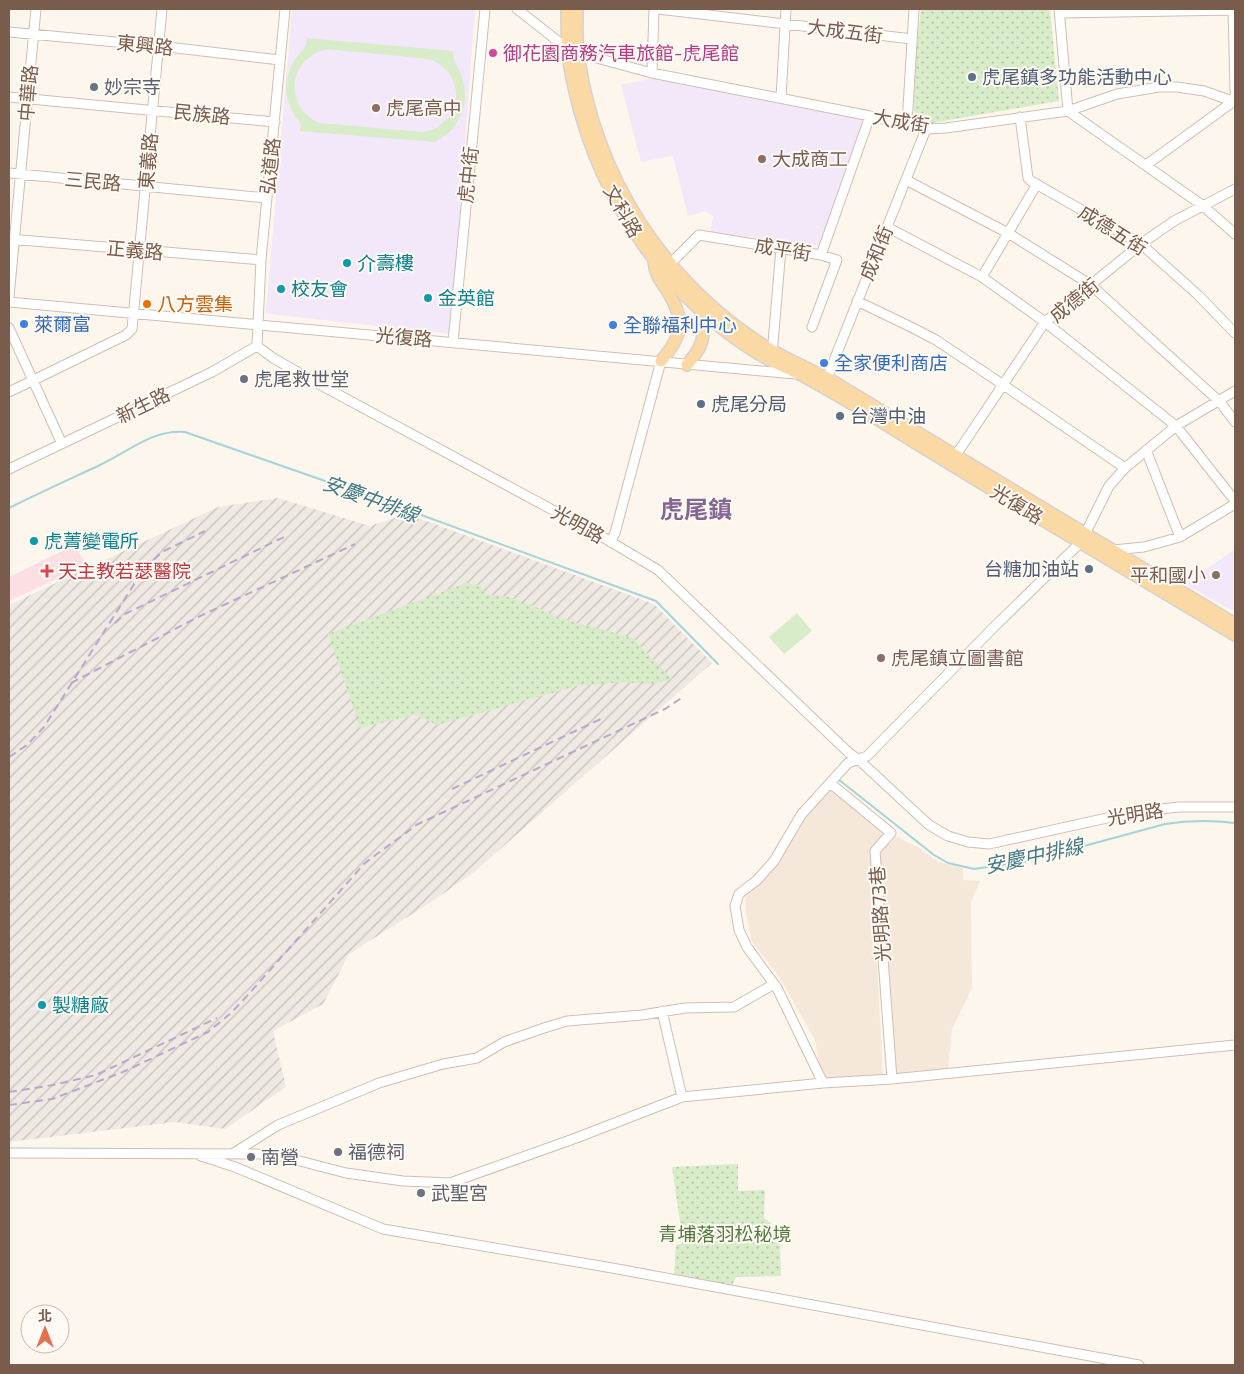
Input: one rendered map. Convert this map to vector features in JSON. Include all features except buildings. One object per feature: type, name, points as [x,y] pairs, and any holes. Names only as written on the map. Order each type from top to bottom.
[{"type":"main road","name":"文科路","points":[[567,9],[573,51],[593,124],[618,185],[646,232],[670,264],[707,302],[735,325],[772,361],[827,378]]},
{"type":"main road","name":"文科路","points":[[577,9],[570,66],[578,105],[600,170],[622,212],[654,260],[678,288],[705,314],[759,354],[799,374]]},
{"type":"main road","points":[[654,260],[655,273],[674,302],[680,318],[679,332],[674,345],[661,361]]},
{"type":"main road","points":[[687,365],[703,343],[707,302]]},
{"type":"main road","name":"光復路","points":[[799,374],[1083,538],[1114,551],[1235,624]]},
{"type":"main road","name":"光復路","points":[[827,378],[956,455],[1235,635]]},
{"type":"street","name":"中華路","points":[[9,297],[12,239],[21,174],[36,9]]},
{"type":"street","name":"東義路","points":[[9,392],[126,335],[132,329],[162,9]]},
{"type":"street","name":"弘道路","points":[[258,324],[261,260],[285,9]]},
{"type":"street","name":"虎中街","points":[[453,342],[485,9]]},
{"type":"street","points":[[517,9],[573,51]]},
{"type":"street","points":[[652,73],[654,9]]},
{"type":"street","name":"大成五街","points":[[658,9],[912,39]]},
{"type":"street","points":[[781,98],[786,9]]},
{"type":"street","points":[[907,124],[914,9]]},
{"type":"street","points":[[1146,165],[1235,97],[1234,9],[1059,11],[1068,110],[1202,205],[1235,234]]},
{"type":"street","name":"東興路","points":[[9,32],[280,60]]},
{"type":"street","name":"大成街","points":[[573,51],[652,73],[870,116],[926,129],[946,128],[1068,110],[1117,94],[1159,86],[1177,87],[1235,97]]},
{"type":"street","name":"民族路","points":[[9,97],[153,109],[275,122]]},
{"type":"street","name":"成平街","points":[[670,264],[699,235],[821,255],[870,116]]},
{"type":"street","points":[[982,277],[1037,184],[1028,178],[1020,117]]},
{"type":"street","name":"成和街","points":[[827,378],[926,129]]},
{"type":"street","name":"三民路","points":[[9,173],[267,198]]},
{"type":"street","points":[[906,180],[1008,233],[1091,285],[1220,402],[1235,422]]},
{"type":"street","name":"成德五街","points":[[1037,184],[1141,244],[1198,295],[1235,333]]},
{"type":"street","name":"成德街","points":[[956,455],[1045,322],[1141,244],[1174,221],[1235,189]]},
{"type":"street","points":[[887,227],[982,277],[1045,322],[1176,426],[1235,502],[1180,537],[1144,547],[1114,551]]},
{"type":"street","name":"正義路","points":[[12,239],[261,260]]},
{"type":"street","points":[[772,361],[780,248]]},
{"type":"street","points":[[812,327],[837,260],[821,255]]},
{"type":"street","points":[[857,301],[911,327],[1002,384],[1125,468]]},
{"type":"street","name":"光復路","points":[[9,302],[134,312],[661,361],[687,365],[772,361]]},
{"type":"street","points":[[257,346],[258,324]]},
{"type":"street","points":[[9,328],[62,444]]},
{"type":"street","name":"新生路","points":[[9,469],[212,372],[257,346]]},
{"type":"street","name":"光明路","points":[[257,346],[273,358],[315,382],[658,570],[792,700],[929,825],[948,836],[968,842],[990,844],[1134,812],[1179,807],[1235,807]]},
{"type":"street","points":[[610,542],[615,533],[661,361]]},
{"type":"street","name":"光復路","points":[[799,374],[827,378]]},
{"type":"street","points":[[824,1083],[774,984],[747,947],[739,930],[735,906],[739,894],[757,880],[774,861],[801,814],[848,763],[866,756],[1083,538],[1109,486],[1125,468],[1176,426],[1220,402],[1235,391]]},
{"type":"street","points":[[1146,450],[1180,537]]},
{"type":"street","name":"光明路73巷","points":[[830,783],[891,833],[875,850],[892,1079]]},
{"type":"street","points":[[234,1153],[278,1125],[379,1084],[443,1064],[477,1058],[504,1042],[567,1021],[642,1016],[685,1008],[734,1007],[774,984]]},
{"type":"street","points":[[662,1011],[682,1097]]},
{"type":"street","points":[[9,1153],[273,1154],[346,1174],[403,1181],[450,1183],[576,1138],[682,1097],[824,1083],[892,1079],[1235,1045]]},
{"type":"street","points":[[193,1153],[235,1167],[383,1229],[612,1268],[1139,1365]]},
{"type":"shaded area","name":"虎尾高中","points":[[292,9],[475,9],[451,334],[269,314],[266,312]]},
{"type":"shaded area","name":"大成商工","points":[[653,78],[863,120],[821,246],[710,232],[713,216],[705,211],[688,216],[673,156],[641,162],[621,85]]},
{"type":"shaded area","points":[[278,498],[370,526],[407,514],[654,604],[712,663],[473,873],[349,954],[323,1004],[273,1031],[286,1087],[225,1129],[175,1122],[9,1142],[9,605],[218,507]]},
{"type":"shaded area","name":"天主教若瑟醫院","points":[[75,545],[86,565],[9,601],[9,577]]},
{"type":"shaded area","name":"平和國小","points":[[1235,549],[1235,612],[1185,584]]},
{"type":"shaded area","points":[[830,789],[885,831],[871,852],[883,1076],[827,1079],[821,1074],[815,1040],[778,975],[752,942],[746,914],[745,890],[779,863],[804,814]]},
{"type":"shaded area","points":[[897,837],[918,847],[938,862],[963,868],[963,880],[980,881],[971,902],[972,988],[952,1029],[948,1070],[894,1075],[880,851]]},
{"type":"green space","points":[[921,9],[1050,9],[1059,101],[932,123],[914,120],[913,78]]},
{"type":"green space","points":[[307,38],[453,51],[465,89],[463,108],[456,125],[450,132],[434,142],[300,131],[301,124],[291,109],[286,92],[291,66],[305,47]],"holes":[[[326,49],[429,59],[442,66],[450,76],[455,87],[456,98],[453,109],[447,119],[437,127],[423,132],[319,123],[307,115],[295,95],[295,83],[298,72],[304,62],[313,54]]]},
{"type":"green space","points":[[466,583],[479,585],[486,594],[509,597],[534,606],[556,617],[633,638],[672,679],[652,684],[623,682],[577,686],[437,725],[415,715],[360,728],[328,634]]},
{"type":"green space","points":[[797,613],[812,631],[784,654],[769,637]]},
{"type":"green space","name":"青埔落羽松秘境","points":[[738,1164],[738,1191],[765,1190],[764,1218],[771,1223],[773,1231],[780,1239],[781,1276],[736,1277],[732,1285],[674,1275],[676,1245],[683,1243],[672,1167]]},
{"type":"waterway","name":"安慶中排線","points":[[9,508],[100,465],[141,442],[162,434],[185,432],[405,509],[656,601],[718,664]]},
{"type":"waterway","name":"安慶中排線","points":[[838,779],[934,855],[948,863],[974,869],[1029,861],[1165,824],[1200,821],[1235,823]]},
{"type":"railway","points":[[9,757],[27,745],[44,727],[143,570],[162,552],[205,531]]},
{"type":"railway","points":[[115,623],[125,614],[286,536]]},
{"type":"railway","points":[[71,683],[196,618],[355,544]]},
{"type":"railway","points":[[9,1105],[52,1099],[123,1072],[208,1032],[231,1013],[247,996],[364,864],[416,825],[665,709],[683,697]]},
{"type":"railway","points":[[452,789],[603,718]]},
{"type":"railway","points":[[9,1092],[53,1085],[96,1075],[217,1018]]},
{"type":"place","name":"御花園商務汽車旅館-虎尾館","points":[[493,53]]},
{"type":"place","name":"虎尾鎮多功能活動中心","points":[[972,77]]},
{"type":"place","name":"妙宗寺","points":[[94,87]]},
{"type":"place","name":"虎尾高中","points":[[376,108]]},
{"type":"place","name":"大成商工","points":[[762,159]]},
{"type":"place","name":"介壽樓","points":[[347,263]]},
{"type":"place","name":"校友會","points":[[281,289]]},
{"type":"place","name":"金英館","points":[[428,298]]},
{"type":"place","name":"八方雲集","points":[[147,304]]},
{"type":"place","name":"萊爾富","points":[[24,324]]},
{"type":"place","name":"全聯福利中心","points":[[613,325]]},
{"type":"place","name":"全家便利商店","points":[[824,363]]},
{"type":"place","name":"虎尾救世堂","points":[[244,379]]},
{"type":"place","name":"虎尾分局","points":[[701,404]]},
{"type":"place","name":"台灣中油","points":[[840,416]]},
{"type":"place","name":"虎菁變電所","points":[[34,541]]},
{"type":"place","name":"台糖加油站","points":[[1089,569]]},
{"type":"place","name":"天主教若瑟醫院","points":[[47,571]]},
{"type":"place","name":"平和國小","points":[[1216,575]]},
{"type":"place","name":"虎尾鎮立圖書館","points":[[881,658]]},
{"type":"place","name":"製糖廠","points":[[42,1005]]},
{"type":"place","name":"福德祠","points":[[338,1152]]},
{"type":"place","name":"南營","points":[[251,1157]]},
{"type":"place","name":"武聖宮","points":[[421,1193]]},
{"type":"district","name":"虎尾鎮","points":[[696,510]]}]
